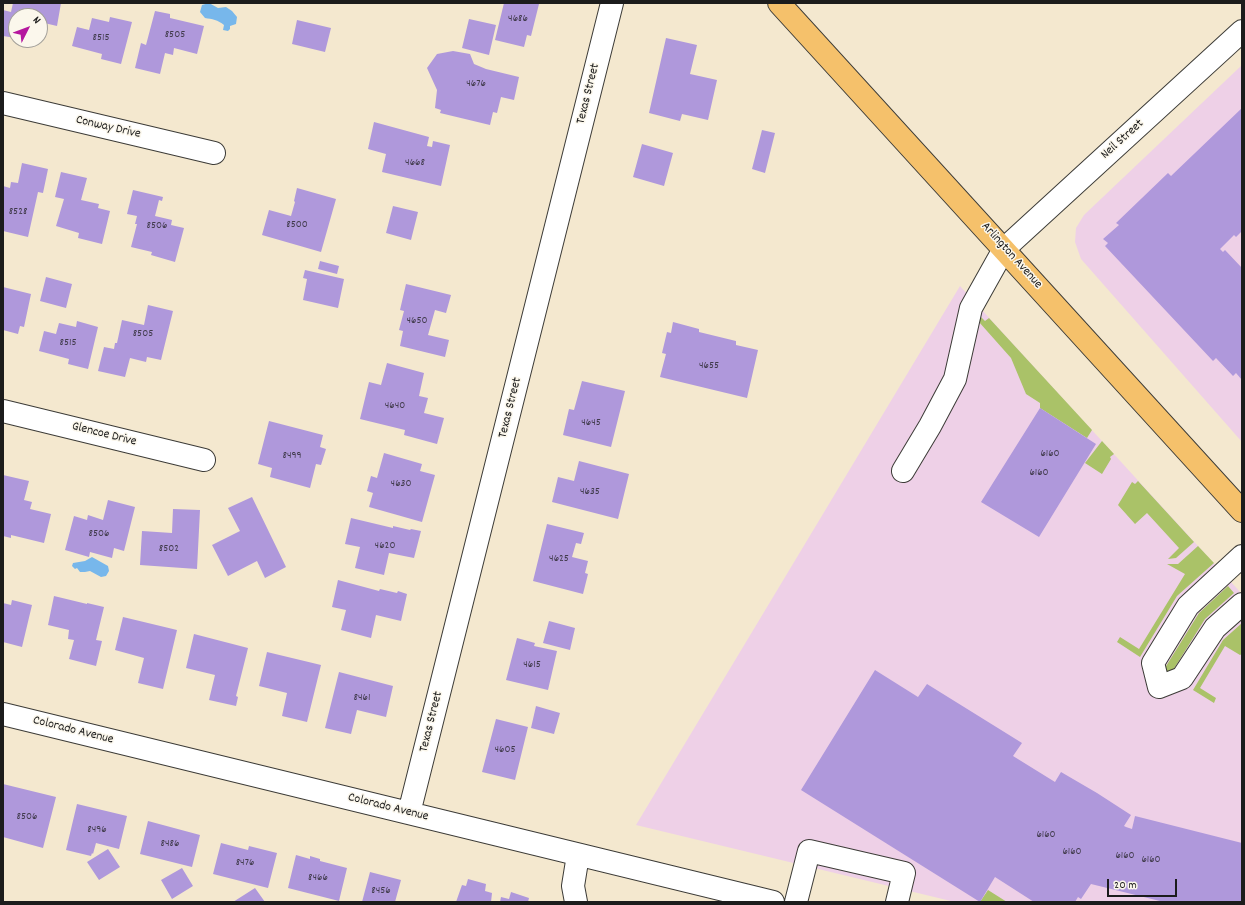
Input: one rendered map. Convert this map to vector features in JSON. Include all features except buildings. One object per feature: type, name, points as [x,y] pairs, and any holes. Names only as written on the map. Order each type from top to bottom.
[{"type":"main road","name":"Arlington Avenue","points":[[779,3],[1242,511]]},
{"type":"street","name":"Texas Street","points":[[409,813],[612,3]]},
{"type":"street","name":"Neil Street","points":[[903,471],[930,426],[955,379],[971,308],[1004,249],[1242,31]]},
{"type":"street","name":"Conway Drive","points":[[3,103],[214,153]]},
{"type":"street","name":"Glencoe Drive","points":[[3,411],[204,460]]},
{"type":"street","points":[[1242,556],[1188,606],[1153,662],[1159,686],[1182,678],[1216,628],[1242,604]]},
{"type":"street","name":"Colorado Avenue","points":[[3,714],[772,902]]},
{"type":"street","points":[[796,902],[809,851],[904,874],[897,902]]},
{"type":"street","points":[[570,897],[578,855]]},
{"type":"shaded area","points":[[1242,65],[1242,442],[1081,259],[1075,242],[1076,228],[1084,215]]},
{"type":"shaded area","points":[[960,286],[1242,594],[1242,902],[955,902],[636,825]]},
{"type":"green space","points":[[980,316],[985,321],[989,318],[1092,430],[1087,438],[1040,408],[1040,403],[1026,394],[1011,358],[979,322]]},
{"type":"green space","points":[[1102,441],[1114,454],[1110,457],[1111,459],[1102,474],[1085,463]]},
{"type":"green space","points":[[1138,481],[1194,542],[1176,558],[1168,559],[1179,548],[1147,513],[1135,524],[1118,505],[1132,482],[1135,484]]},
{"type":"green space","points":[[1198,546],[1214,563],[1177,596],[1140,657],[1117,642],[1120,637],[1139,649],[1185,574],[1167,564],[1178,564]]},
{"type":"green space","points":[[1228,586],[1234,593],[1205,619],[1170,675],[1163,671],[1199,613]]},
{"type":"green space","points":[[1242,623],[1242,654],[1240,655],[1225,646],[1200,688],[1216,698],[1214,703],[1193,690],[1223,640]]},
{"type":"green space","points":[[988,890],[1007,902],[980,902]]},
{"type":"water","points":[[209,3],[218,8],[226,7],[232,11],[237,17],[236,24],[230,26],[228,31],[223,30],[224,25],[219,22],[213,19],[205,18],[200,12],[202,5]]},
{"type":"water","points":[[92,557],[108,566],[109,571],[106,576],[101,577],[90,571],[80,572],[77,568],[75,569],[72,566],[73,563],[85,561]]}]
